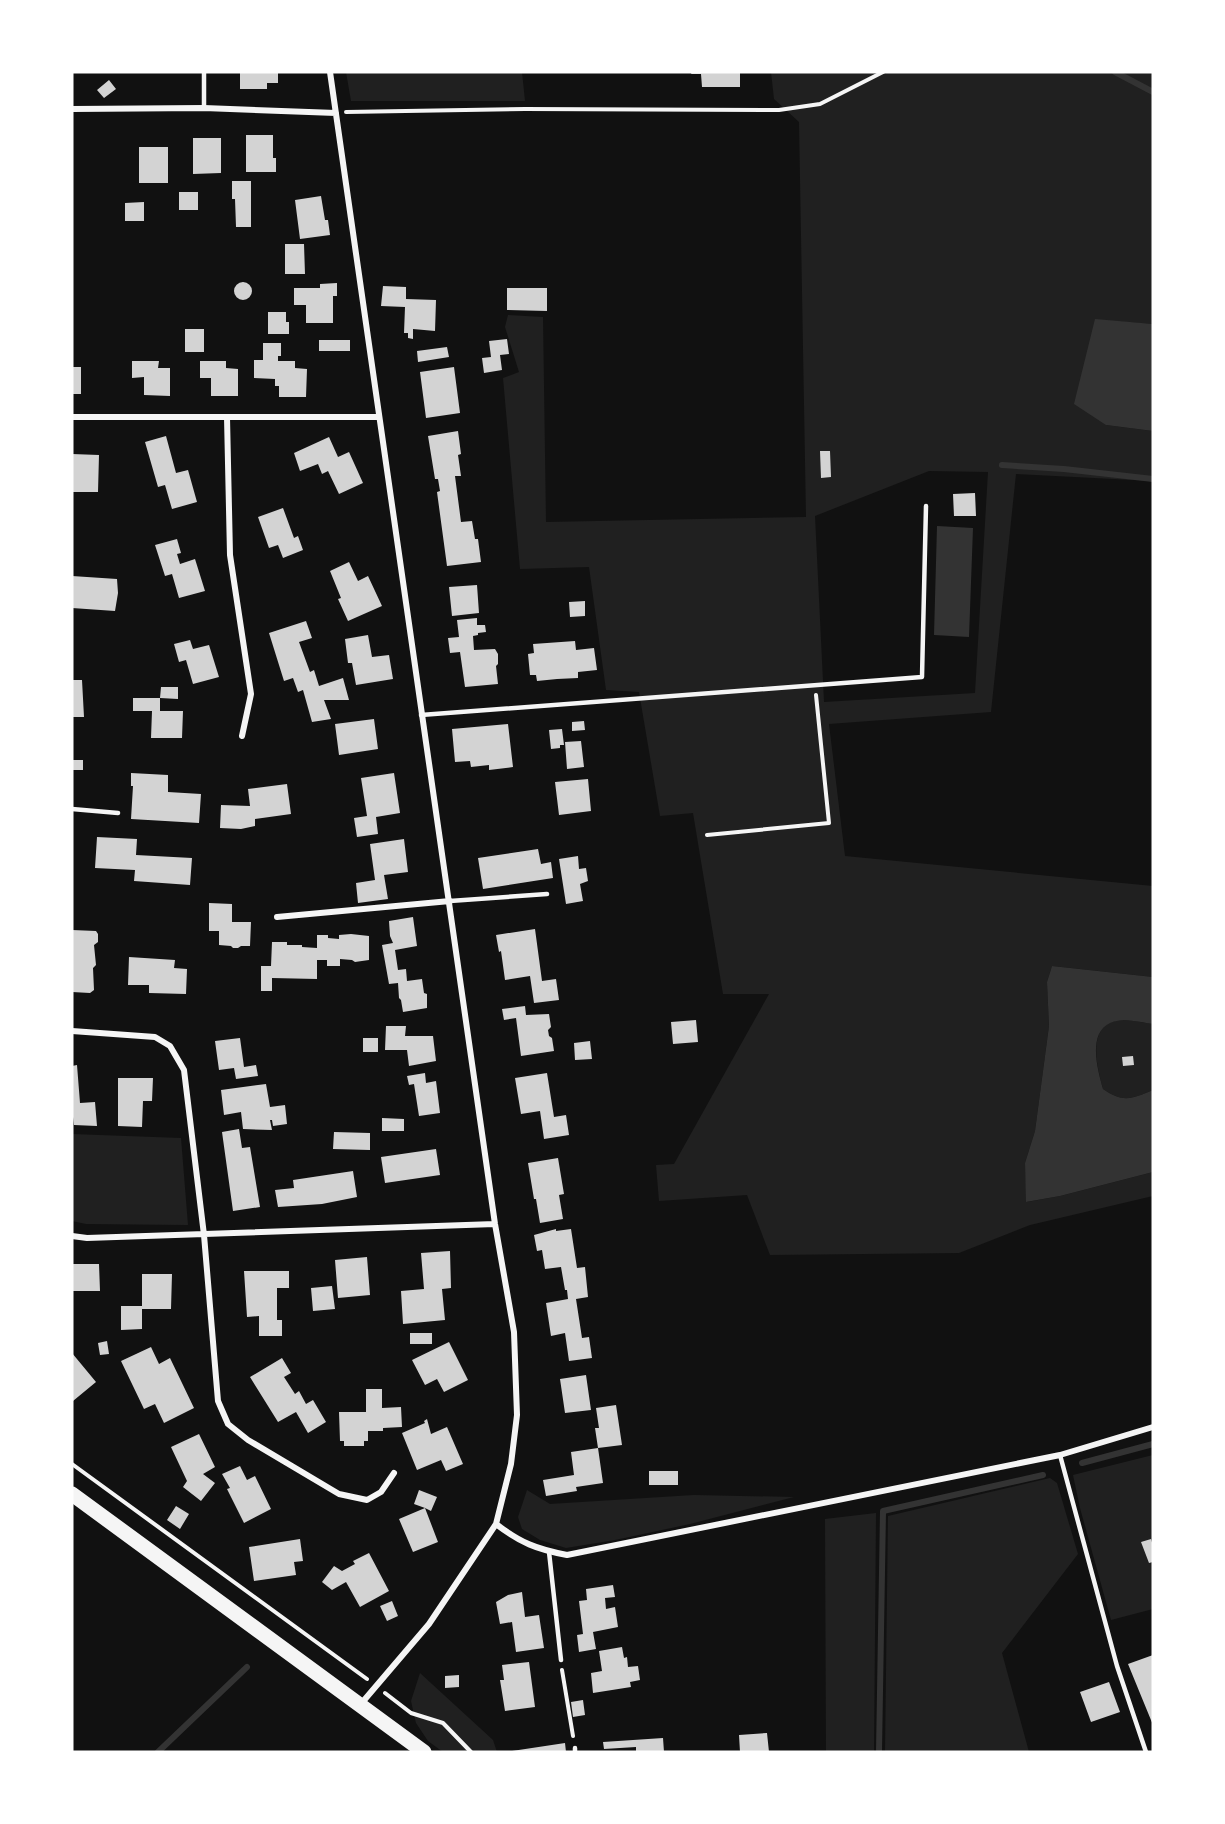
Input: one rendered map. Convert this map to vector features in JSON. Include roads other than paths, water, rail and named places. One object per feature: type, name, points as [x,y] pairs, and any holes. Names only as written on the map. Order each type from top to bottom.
[{"type":"main road","points":[[72,1494],[424,1752]]},
{"type":"street","points":[[330,72],[495,1224],[514,1332],[517,1415],[511,1464],[496,1524],[429,1624],[359,1705]]},
{"type":"street","points":[[72,109],[204,108],[336,113]]},
{"type":"street","points":[[72,417],[378,417]]},
{"type":"street","points":[[227,417],[230,555],[251,694],[242,736]]},
{"type":"street","points":[[277,916],[450,901]]},
{"type":"street","points":[[72,1031],[155,1037],[170,1046],[183,1070],[204,1235],[218,1401],[228,1424],[248,1440],[339,1494],[367,1500],[381,1492],[394,1473]]},
{"type":"street","points":[[72,1236],[87,1238],[204,1235],[495,1224]]},
{"type":"street","points":[[496,1524],[530,1546],[567,1556],[1060,1455],[1153,1427]]},
{"type":"lane","points":[[204,72],[204,108]]},
{"type":"lane","points":[[421,715],[922,677],[926,506]]},
{"type":"lane","points":[[72,809],[118,813]]},
{"type":"lane","points":[[450,901],[547,894]]},
{"type":"lane","points":[[1060,1455],[1117,1666],[1146,1752]]},
{"type":"lane","points":[[549,1552],[561,1660]]},
{"type":"waterway","points":[[1115,72],[1153,92]]},
{"type":"waterway","points":[[1002,465],[1153,479]]},
{"type":"waterway","points":[[1082,1463],[1153,1444]]},
{"type":"waterway","points":[[879,1752],[883,1511],[1043,1475]]},
{"type":"waterway","points":[[158,1752],[247,1667]]}]
